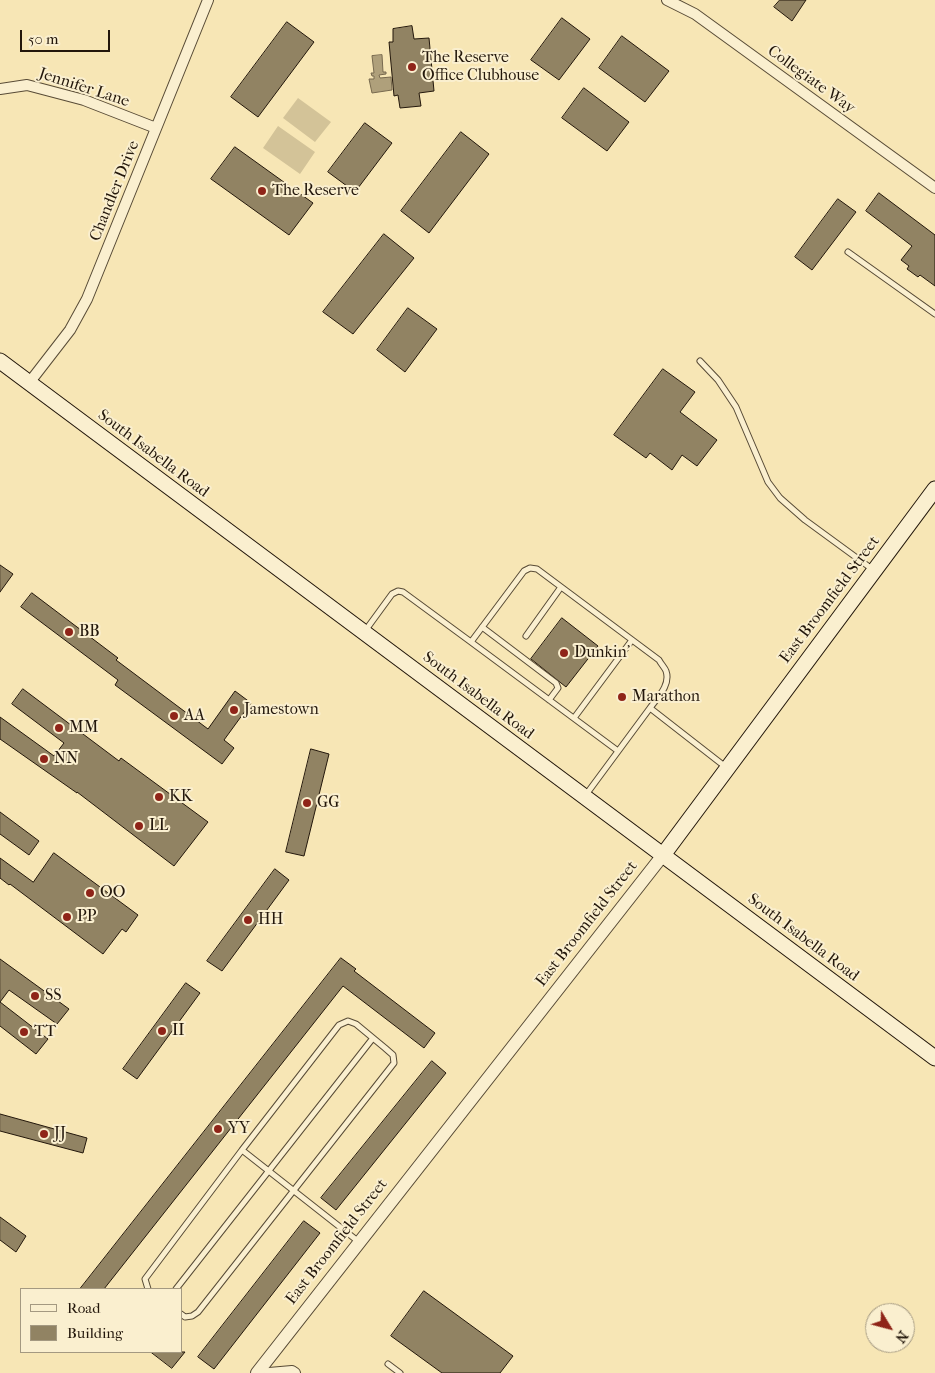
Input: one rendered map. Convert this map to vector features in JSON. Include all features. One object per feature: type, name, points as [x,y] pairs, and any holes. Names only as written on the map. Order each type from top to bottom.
[{"type":"main road","name":"South Isabella Road","points":[[0,361],[935,1058]]},
{"type":"main road","name":"East Broomfield Street","points":[[662,855],[933,494]]},
{"type":"street","name":"Chandler Drive","points":[[29,383],[70,330],[87,299],[208,0]]},
{"type":"street","name":"Collegiate Way","points":[[667,0],[695,14],[935,188]]},
{"type":"street","name":"Jennifer Lane","points":[[0,89],[27,86],[37,88],[84,100],[156,128]]},
{"type":"street","name":"East Broomfield Street","points":[[257,1373],[662,855]]},
{"type":"street","points":[[269,1373],[292,1370],[296,1373]]},
{"type":"lane","points":[[848,252],[935,314]]},
{"type":"lane","points":[[700,361],[718,380],[736,407],[768,482],[780,498],[805,520],[874,571]]},
{"type":"lane","points":[[471,642],[524,571],[530,568],[537,569],[659,660],[666,672],[667,683],[661,694],[585,797]]},
{"type":"lane","points":[[526,636],[561,587]]},
{"type":"lane","points":[[364,633],[392,594],[398,591],[403,592],[618,751]]},
{"type":"lane","points":[[482,627],[556,683],[558,688],[549,700]]},
{"type":"lane","points":[[574,718],[632,640]]},
{"type":"lane","points":[[650,708],[727,768]]},
{"type":"lane","points":[[148,1288],[145,1279],[339,1025],[348,1021],[356,1024],[393,1055],[394,1063],[198,1312],[192,1316],[185,1317],[182,1315]]},
{"type":"lane","points":[[177,1288],[373,1038]]},
{"type":"lane","points":[[242,1150],[359,1242]]},
{"type":"lane","points":[[388,1364],[400,1373]]},
{"type":"shaded area","points":[[382,55],[383,72],[386,72],[386,74],[379,75],[380,78],[391,77],[392,90],[372,93],[369,79],[374,79],[371,73],[374,73],[372,56]]},
{"type":"shaded area","points":[[298,98],[331,122],[315,142],[283,118]]},
{"type":"shaded area","points":[[278,126],[315,152],[300,174],[263,148]]},
{"type":"building","points":[[780,0],[806,0],[792,21],[774,7]]},
{"type":"building","points":[[562,18],[590,39],[559,80],[531,60]]},
{"type":"building","points":[[287,22],[314,42],[258,117],[231,97]]},
{"type":"building","name":"The Reserve Office Clubhouse","points":[[412,26],[414,39],[429,38],[434,91],[419,93],[421,106],[400,108],[398,95],[394,96],[389,42],[393,42],[393,29]]},
{"type":"building","points":[[622,36],[669,71],[645,102],[599,68]]},
{"type":"building","points":[[584,88],[629,122],[607,151],[562,118]]},
{"type":"building","name":"The Reserve","points":[[365,123],[392,143],[355,192],[328,172]]},
{"type":"building","name":"The Reserve","points":[[461,132],[489,154],[429,233],[401,211]]},
{"type":"building","name":"The Reserve","points":[[235,147],[313,203],[289,235],[211,179]]},
{"type":"building","points":[[879,193],[935,235],[935,286],[920,275],[918,277],[907,269],[909,266],[901,260],[912,246],[866,211]]},
{"type":"building","points":[[838,199],[856,212],[812,270],[795,257]]},
{"type":"building","name":"The Reserve","points":[[384,234],[414,258],[353,334],[323,312]]},
{"type":"building","points":[[408,308],[437,329],[405,372],[377,350]]},
{"type":"building","points":[[663,369],[695,392],[680,412],[717,440],[697,466],[682,455],[672,470],[650,453],[646,458],[614,435]]},
{"type":"building","points":[[0,565],[13,574],[0,592]]},
{"type":"building","points":[[32,593],[118,658],[116,660],[208,729],[235,691],[251,703],[224,740],[234,748],[222,764],[115,685],[118,680],[21,607]]},
{"type":"building","name":"Dunkin'","points":[[562,618],[598,646],[566,687],[531,659]]},
{"type":"building","points":[[23,689],[119,761],[121,758],[208,822],[174,866],[77,792],[0,739],[0,717],[54,756],[64,743],[12,704]]},
{"type":"building","name":"GG","points":[[311,749],[329,754],[304,856],[286,852]]},
{"type":"building","points":[[0,812],[39,841],[29,855],[0,834]]},
{"type":"building","points":[[54,853],[138,915],[126,932],[122,929],[103,954],[0,878],[0,858],[33,882]]},
{"type":"building","name":"HH","points":[[275,869],[289,880],[222,971],[207,961]]},
{"type":"building","name":"YY","points":[[341,958],[356,969],[354,971],[435,1033],[424,1048],[343,986],[105,1288],[81,1288]]},
{"type":"building","name":"SS","points":[[0,959],[69,1009],[57,1024],[9,990],[0,1002]]},
{"type":"building","name":"II","points":[[186,983],[200,993],[137,1079],[123,1069]]},
{"type":"building","name":"TT","points":[[0,1002],[48,1039],[36,1054],[0,1026]]},
{"type":"building","points":[[432,1061],[446,1073],[336,1210],[321,1198]]},
{"type":"building","name":"JJ","points":[[0,1114],[87,1138],[83,1153],[0,1131]]},
{"type":"building","points":[[0,1217],[26,1236],[16,1252],[0,1240]]},
{"type":"building","points":[[304,1221],[320,1233],[214,1369],[198,1357]]},
{"type":"building","points":[[424,1291],[513,1356],[500,1373],[442,1373],[391,1336]]},
{"type":"building","points":[[185,1352],[172,1368],[152,1353]]},
{"type":"place","name":"The Reserve Office Clubhouse","points":[[412,67]]},
{"type":"place","name":"The Reserve","points":[[262,191]]},
{"type":"place","name":"BB","points":[[69,632]]},
{"type":"place","name":"Dunkin'","points":[[564,653]]},
{"type":"place","name":"Marathon","points":[[622,697]]},
{"type":"place","name":"Jamestown","points":[[234,710]]},
{"type":"place","name":"AA","points":[[174,716]]},
{"type":"place","name":"MM","points":[[59,728]]},
{"type":"place","name":"NN","points":[[44,759]]},
{"type":"place","name":"KK","points":[[159,797]]},
{"type":"place","name":"GG","points":[[307,803]]},
{"type":"place","name":"LL","points":[[139,826]]},
{"type":"place","name":"OO","points":[[90,893]]},
{"type":"place","name":"PP","points":[[67,917]]},
{"type":"place","name":"HH","points":[[248,920]]},
{"type":"place","name":"SS","points":[[35,996]]},
{"type":"place","name":"II","points":[[162,1031]]},
{"type":"place","name":"TT","points":[[24,1032]]},
{"type":"place","name":"YY","points":[[218,1129]]},
{"type":"place","name":"JJ","points":[[44,1134]]}]
